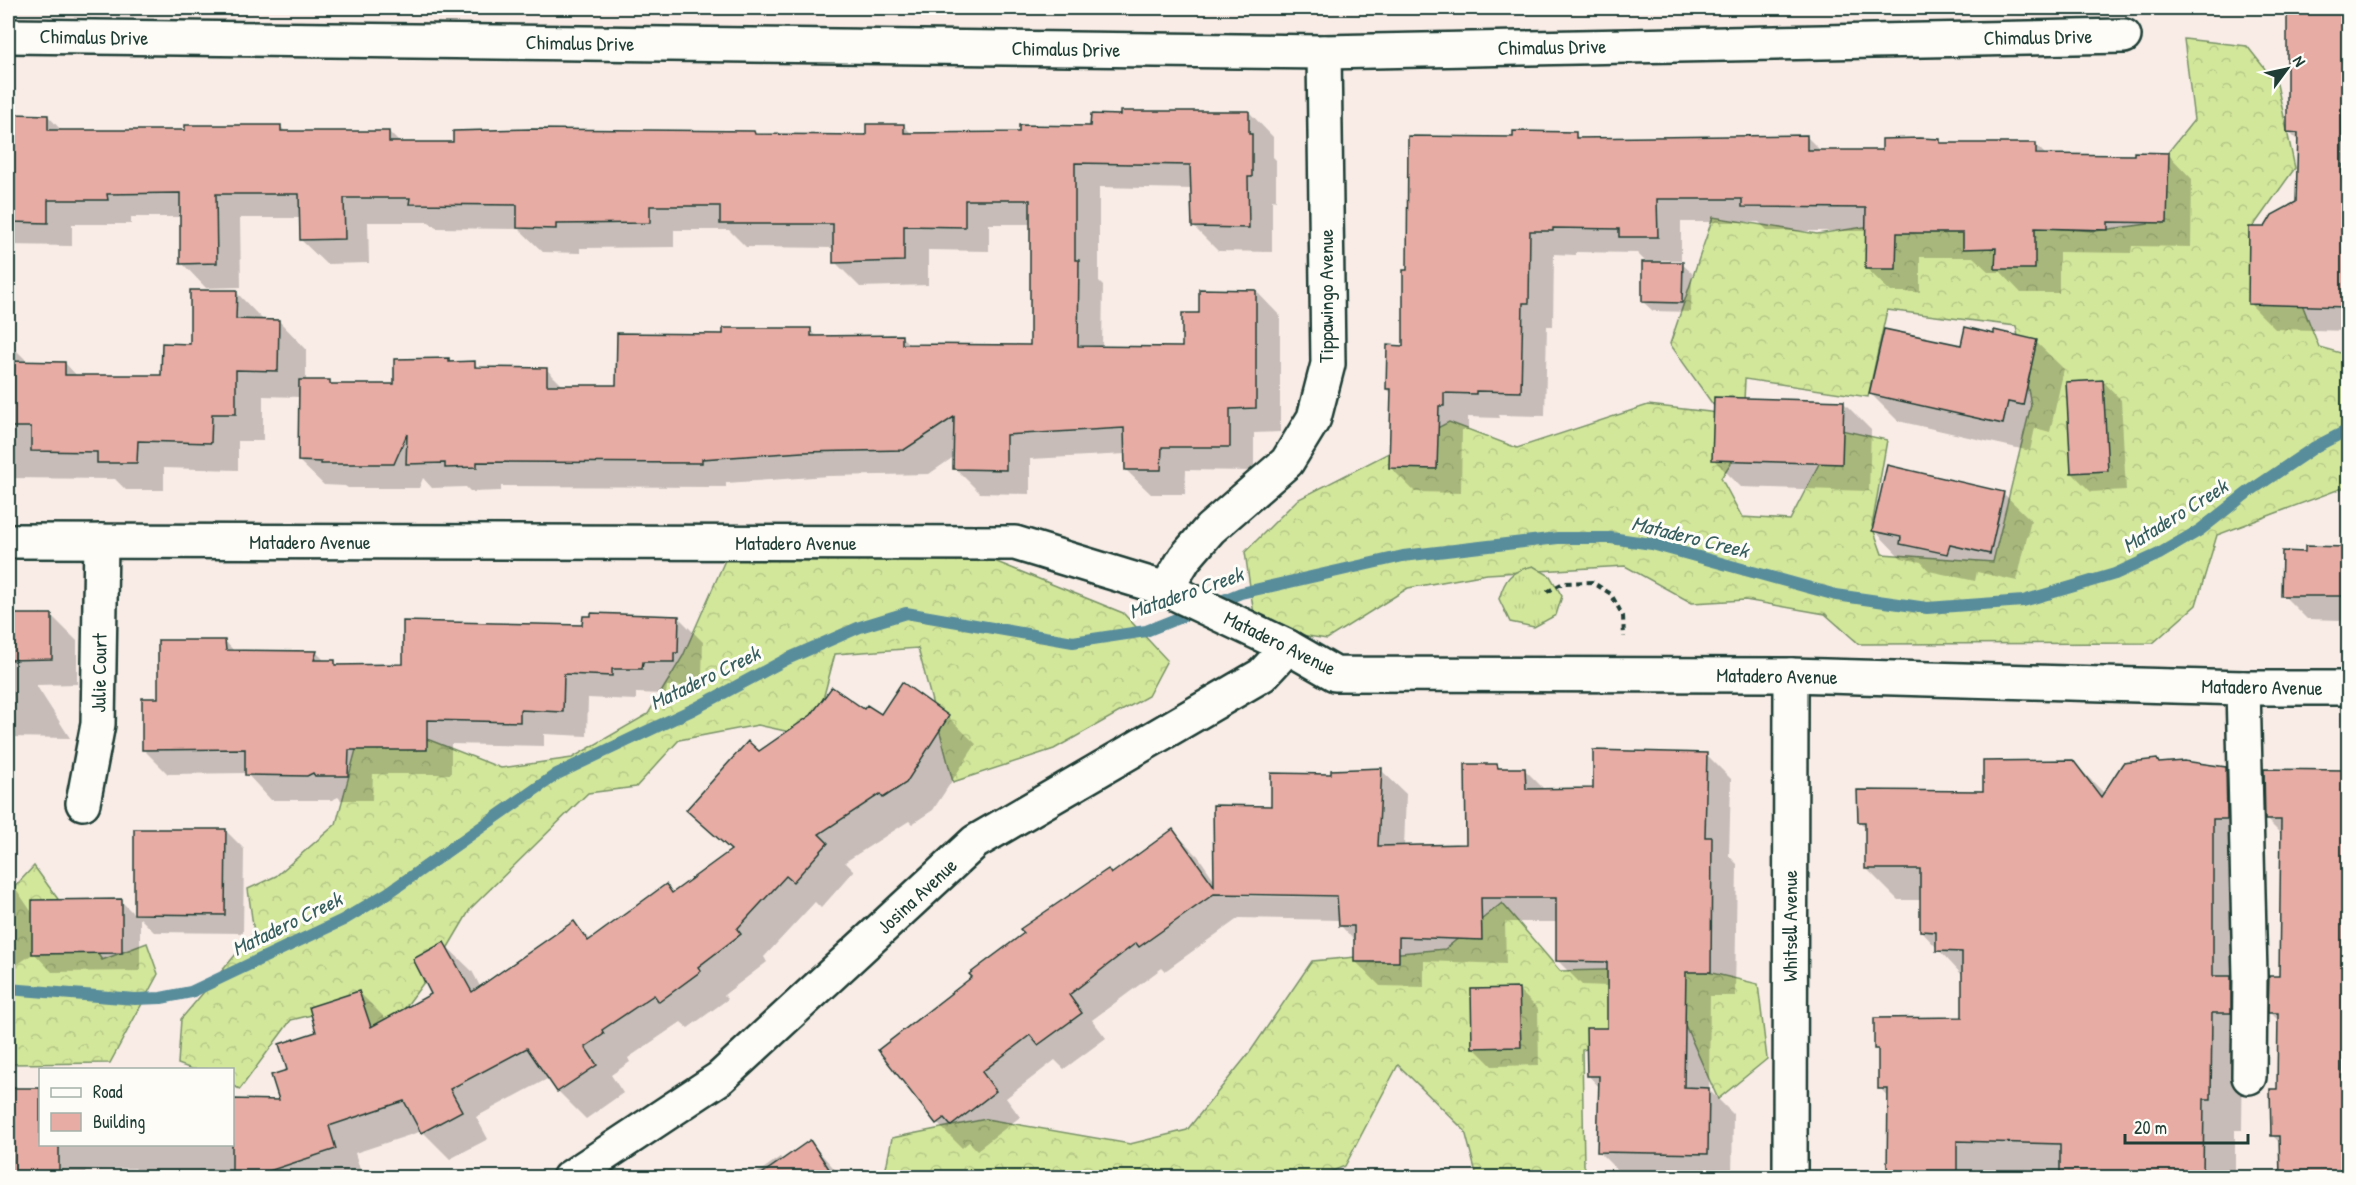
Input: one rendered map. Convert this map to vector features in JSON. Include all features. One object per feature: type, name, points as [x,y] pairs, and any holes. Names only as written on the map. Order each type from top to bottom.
[{"type":"street","name":"Chimalus Drive","points":[[8,36],[1324,52],[2124,36]]},
{"type":"street","name":"Tippawingo Avenue","points":[[1174,593],[1185,558],[1210,529],[1287,462],[1314,418],[1328,364],[1324,52]]},
{"type":"street","name":"Matadero Avenue","points":[[8,541],[1015,543],[1174,593],[1288,647],[1335,674],[1791,675],[2243,688],[2349,688]]},
{"type":"street","name":"Julie Court","points":[[83,803],[98,724],[101,541]]},
{"type":"street","name":"Josina Avenue","points":[[569,1178],[720,1078],[975,842],[1262,675],[1288,647]]},
{"type":"street","name":"Whitsell Avenue","points":[[1790,1178],[1791,675]]},
{"type":"street","points":[[2243,688],[2250,976],[2249,1077]]},
{"type":"path","points":[[1547,592],[1571,581],[1592,582],[1611,594],[1623,616],[1626,675]]},
{"type":"green space","points":[[2184,39],[2247,46],[2277,84],[2295,168],[2252,228],[2290,274],[2319,347],[2348,355],[2348,486],[2217,535],[2196,605],[2153,643],[1859,644],[1825,614],[1745,600],[1692,603],[1625,566],[1487,574],[1408,588],[1327,639],[1256,628],[1245,552],[1297,500],[1449,422],[1517,448],[1648,405],[1719,413],[1670,344],[1713,217],[1817,234],[1946,215],[2019,226],[2095,231],[2148,224],[2161,161],[2194,120]],"holes":[[[1887,310],[2016,326],[2031,405],[1993,562],[1882,554],[1872,526],[1887,440],[1837,429],[1790,520],[1742,517],[1721,478],[1742,446],[1745,379],[1868,397]]]},
{"type":"green space","points":[[726,558],[987,558],[1123,613],[1167,660],[1148,696],[1054,749],[953,782],[918,648],[835,654],[813,737],[758,725],[679,740],[636,787],[588,793],[471,908],[441,959],[377,1046],[349,1006],[291,1020],[240,1089],[234,1086],[234,1068],[189,1068],[178,1064],[181,1019],[254,933],[248,889],[276,876],[336,824],[357,746],[427,739],[501,768],[572,758],[648,714],[683,656]]},
{"type":"green space","points":[[1533,566],[1550,576],[1562,596],[1556,615],[1534,627],[1510,622],[1499,599],[1510,576],[1519,570]]},
{"type":"green space","points":[[34,866],[102,960],[147,943],[158,974],[110,1063],[8,1064],[8,894]]},
{"type":"green space","points":[[1502,903],[1560,971],[1691,968],[1758,984],[1767,1059],[1718,1099],[1685,1025],[1582,1050],[1584,1166],[1582,1177],[1477,1177],[1465,1131],[1398,1065],[1345,1166],[1318,1177],[884,1178],[892,1138],[986,1119],[1130,1144],[1187,1130],[1250,1052],[1312,961],[1445,949]]},
{"type":"building","points":[[2287,10],[2342,11],[2342,182],[2349,182],[2347,307],[2248,304],[2249,227],[2265,227],[2272,215],[2296,202],[2298,133],[2287,132]]},
{"type":"building","points":[[1120,111],[1249,111],[1249,134],[1252,134],[1252,177],[1248,177],[1249,228],[1192,227],[1190,165],[1075,163],[1075,260],[1079,260],[1078,346],[1182,347],[1182,313],[1199,313],[1199,289],[1256,290],[1256,408],[1230,409],[1230,447],[1162,447],[1161,470],[1125,470],[1124,428],[1006,435],[1006,470],[953,469],[954,417],[904,450],[802,452],[702,459],[702,463],[477,462],[477,467],[445,468],[445,463],[406,464],[407,434],[394,464],[321,464],[321,462],[298,461],[299,380],[330,380],[330,384],[394,384],[394,359],[449,358],[449,362],[475,361],[475,367],[547,368],[547,385],[616,385],[617,333],[723,334],[723,328],[811,328],[811,336],[902,335],[902,344],[1030,345],[1030,200],[965,200],[965,227],[904,226],[904,261],[833,263],[833,224],[720,224],[720,206],[650,206],[650,223],[556,224],[556,229],[517,228],[517,205],[409,204],[410,198],[344,198],[345,239],[300,240],[299,194],[216,194],[217,263],[180,264],[180,193],[107,194],[108,200],[48,200],[48,223],[11,222],[12,205],[8,205],[8,134],[13,134],[13,114],[48,115],[48,130],[185,130],[185,125],[281,125],[281,131],[389,131],[389,142],[453,142],[453,131],[531,129],[754,131],[755,134],[866,135],[866,124],[904,124],[904,133],[1019,132],[1019,125],[1090,126],[1091,114],[1120,115]]},
{"type":"building","points":[[1513,131],[1576,132],[1576,138],[1807,135],[1807,150],[1882,150],[1882,139],[1920,138],[1940,139],[1940,143],[2036,143],[2036,154],[2169,153],[2167,223],[2108,222],[2108,230],[2035,228],[2035,269],[1995,269],[1996,248],[1963,249],[1963,233],[1897,233],[1896,269],[1865,269],[1866,208],[1742,207],[1742,199],[1657,199],[1658,237],[1619,237],[1619,229],[1553,228],[1553,231],[1530,231],[1529,303],[1523,303],[1521,392],[1444,393],[1444,406],[1439,406],[1437,469],[1389,468],[1391,389],[1386,389],[1387,345],[1403,346],[1403,270],[1407,270],[1408,136],[1513,137]]},
{"type":"building","points":[[1642,262],[1683,262],[1682,303],[1642,302]]},
{"type":"building","points":[[190,290],[237,290],[236,319],[279,320],[278,371],[236,370],[236,414],[212,414],[211,443],[138,441],[137,463],[97,463],[97,452],[31,451],[31,427],[8,427],[8,361],[65,362],[65,375],[161,375],[162,343],[190,344]]},
{"type":"building","points":[[1965,327],[1994,334],[1994,330],[2037,340],[2023,405],[2008,402],[2003,424],[1869,394],[1884,329],[1961,345]]},
{"type":"building","points":[[2103,380],[2108,471],[2071,473],[2066,382]]},
{"type":"building","points":[[1714,397],[1844,401],[1842,464],[1712,460]]},
{"type":"building","points":[[1887,465],[2004,492],[1990,554],[1950,545],[1947,554],[1900,544],[1901,537],[1872,531]]},
{"type":"building","points":[[2305,546],[2347,547],[2349,596],[2281,596],[2282,551],[2305,552]]},
{"type":"building","points":[[591,613],[679,616],[678,653],[674,653],[674,662],[643,662],[642,669],[612,669],[612,676],[564,674],[563,712],[520,710],[520,722],[427,720],[427,750],[349,750],[348,776],[315,776],[313,773],[307,776],[245,775],[245,749],[142,750],[142,698],[158,698],[158,640],[225,640],[226,650],[317,651],[314,660],[335,660],[335,665],[403,664],[403,621],[582,625],[583,616],[591,616]]},
{"type":"building","points":[[8,614],[52,614],[52,659],[8,660]]},
{"type":"building","points":[[902,682],[949,716],[906,783],[883,798],[880,794],[819,834],[828,843],[793,882],[786,876],[737,929],[741,934],[698,967],[701,971],[659,1002],[654,995],[602,1030],[604,1034],[585,1047],[597,1065],[557,1092],[527,1048],[450,1089],[462,1111],[421,1133],[404,1101],[329,1126],[336,1149],[266,1172],[232,1172],[234,1099],[279,1100],[271,1075],[287,1070],[279,1044],[316,1032],[309,1007],[359,991],[371,1027],[431,994],[413,959],[444,942],[472,992],[574,921],[588,941],[666,884],[672,893],[731,850],[686,810],[748,741],[759,751],[811,715],[832,687],[864,709],[867,705],[881,714]]},
{"type":"building","points":[[1593,750],[1707,753],[1705,837],[1712,837],[1711,972],[1686,972],[1684,1087],[1709,1088],[1708,1154],[1597,1152],[1599,1076],[1587,1076],[1586,1028],[1607,1028],[1607,962],[1556,961],[1556,898],[1481,898],[1482,940],[1399,937],[1399,962],[1354,962],[1354,926],[1339,926],[1337,896],[1214,894],[1139,947],[1136,943],[1069,995],[1082,1013],[1038,1045],[1030,1035],[982,1072],[996,1091],[951,1126],[944,1118],[936,1124],[878,1050],[972,977],[969,974],[1024,933],[1020,929],[1108,869],[1111,874],[1173,829],[1214,886],[1213,805],[1271,806],[1271,773],[1331,774],[1331,770],[1382,768],[1378,846],[1466,844],[1465,764],[1497,764],[1498,768],[1525,768],[1526,789],[1593,788]]},
{"type":"building","points":[[2157,759],[2159,763],[2184,761],[2226,767],[2227,819],[2213,819],[2213,976],[2231,976],[2231,1013],[2212,1013],[2211,1099],[2204,1099],[2203,1178],[2060,1178],[2060,1144],[1957,1141],[1957,1173],[1950,1173],[1950,1178],[1915,1178],[1915,1174],[1887,1173],[1888,1089],[1878,1089],[1878,1049],[1874,1049],[1874,1018],[1962,1017],[1962,952],[1936,951],[1936,932],[1920,931],[1920,869],[1865,869],[1865,822],[1858,822],[1857,790],[1983,791],[1983,761],[2073,760],[2101,797],[2123,763]]},
{"type":"building","points":[[2264,769],[2346,770],[2342,1089],[2346,1089],[2346,1137],[2342,1137],[2342,1178],[2280,1178],[2279,1136],[2271,1136],[2270,1089],[2277,1089],[2278,1013],[2268,1013],[2269,976],[2279,976],[2281,820],[2265,820]]},
{"type":"building","points":[[134,829],[226,829],[225,915],[134,914]]},
{"type":"building","points":[[122,899],[122,953],[32,954],[32,900]]},
{"type":"building","points":[[1519,988],[1521,1047],[1472,1048],[1471,989]]},
{"type":"building","points":[[8,1088],[39,1088],[39,1146],[59,1146],[59,1178],[8,1178]]},
{"type":"building","points":[[810,1140],[835,1178],[756,1178]]},
{"type":"waterway","name":"Matadero Creek","points":[[8,989],[135,999],[161,998],[191,992],[343,920],[388,893],[557,774],[694,709],[787,659],[860,627],[906,613],[1073,642],[1146,631],[1241,593],[1403,556],[1558,538],[1611,538],[1652,544],[1836,595],[1927,608],[2023,601],[2115,574],[2159,554],[2200,530],[2247,493],[2315,447],[2348,430]]}]
